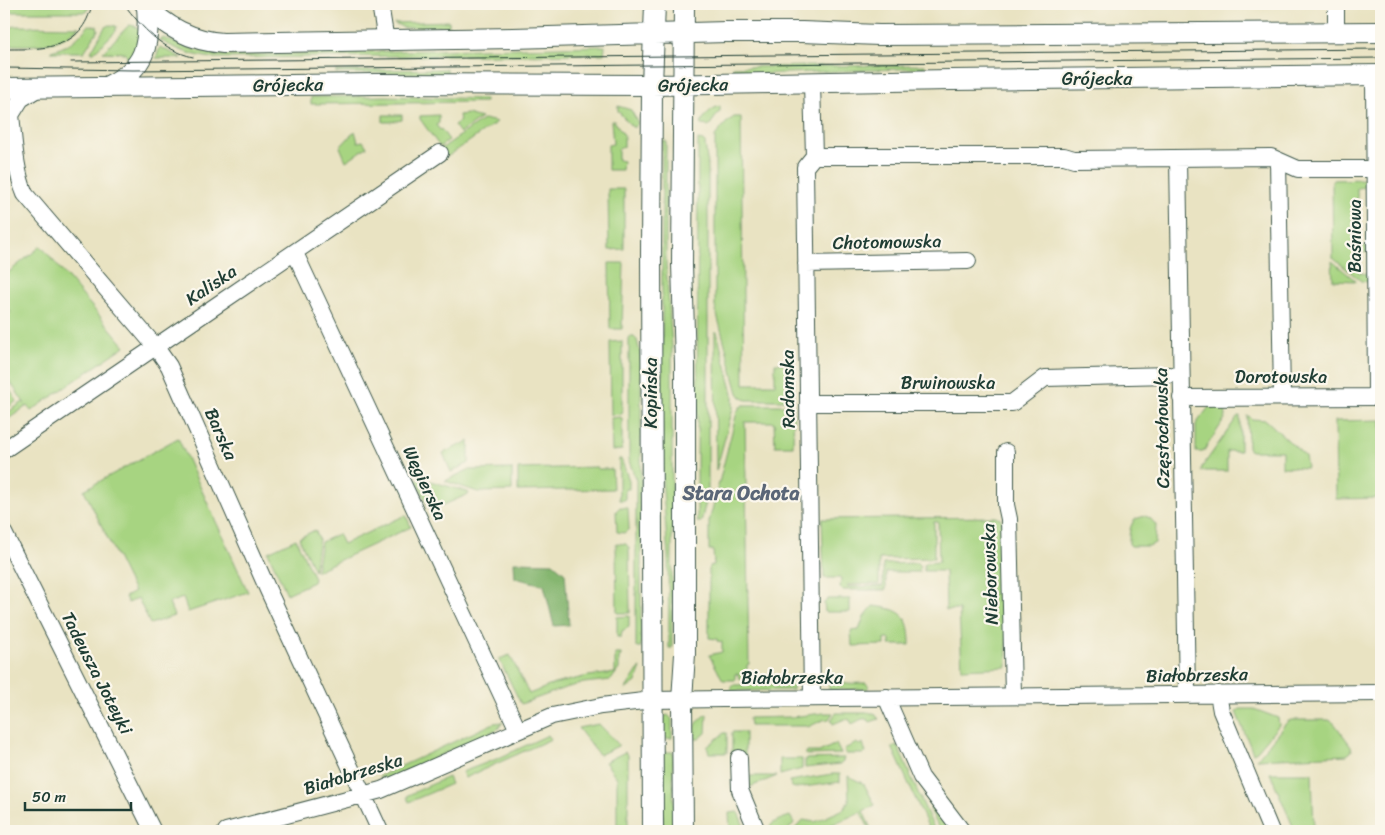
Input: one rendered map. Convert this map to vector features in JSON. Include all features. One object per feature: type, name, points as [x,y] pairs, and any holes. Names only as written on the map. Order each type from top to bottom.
[{"type":"main road","name":"Kopińska","points":[[653,831],[651,253],[652,86],[655,4]]},
{"type":"main road","name":"Kopińska","points":[[683,831],[682,700],[685,654],[685,364],[682,264],[684,4]]},
{"type":"main road","points":[[146,5],[173,28],[194,37],[216,42],[386,41],[683,33],[802,32],[879,35],[1381,32]]},
{"type":"main road","points":[[107,87],[131,73],[143,53],[147,38],[146,5]]},
{"type":"main road","name":"Grójecka","points":[[4,88],[376,84],[652,86],[1378,75]]},
{"type":"street","points":[[380,4],[386,41]]},
{"type":"street","points":[[1336,4],[1336,32]]},
{"type":"street","name":"Baśniowa","points":[[1378,75],[1379,397]]},
{"type":"street","name":"Radomska","points":[[812,83],[814,156],[805,167],[812,698]]},
{"type":"street","name":"Barska","points":[[39,88],[21,99],[11,115],[18,170],[25,194],[156,346],[169,366],[265,583],[380,831]]},
{"type":"street","name":"Kaliska","points":[[4,450],[440,153]]},
{"type":"street","points":[[814,156],[1064,156],[1074,159],[1271,157],[1298,169],[1378,169]]},
{"type":"street","name":"Częstochowska","points":[[1178,159],[1186,695]]},
{"type":"street","points":[[1278,160],[1282,397]]},
{"type":"street","name":"Węgierska","points":[[295,253],[518,730]]},
{"type":"street","name":"Chotomowska","points":[[806,264],[968,261]]},
{"type":"street","name":"Brwinowska","points":[[808,403],[1012,403],[1046,378],[1170,374]]},
{"type":"street","name":"Dorotowska","points":[[1181,398],[1379,397]]},
{"type":"street","name":"Nieborowska","points":[[1006,452],[1006,505],[1009,519],[1013,695]]},
{"type":"street","name":"Tadeusza Joteyki","points":[[4,533],[154,831]]},
{"type":"street","name":"Białobrzeska","points":[[226,831],[363,795],[401,783],[552,716],[573,711],[652,700],[1013,695],[1381,693]]},
{"type":"street","points":[[1218,694],[1220,711],[1271,831]]},
{"type":"street","points":[[886,697],[921,777],[962,831]]},
{"type":"street","points":[[739,758],[740,790],[757,831]]},
{"type":"green space","points":[[4,4],[90,4],[87,12],[7,12]]},
{"type":"green space","points":[[449,21],[449,26],[404,28],[394,23]]},
{"type":"green space","points":[[89,25],[97,26],[98,30],[84,52],[51,52],[73,41]]},
{"type":"green space","points":[[109,25],[116,26],[116,31],[94,52],[91,52],[105,27]]},
{"type":"green space","points":[[129,25],[135,26],[143,34],[134,58],[127,58],[126,53],[103,52]]},
{"type":"green space","points":[[15,26],[79,27],[62,39],[53,42],[34,45],[4,45],[4,30]]},
{"type":"green space","points":[[164,38],[200,51],[229,55],[605,46],[604,54],[213,58],[179,50],[160,40]]},
{"type":"green space","points":[[160,47],[182,58],[156,58]]},
{"type":"green space","points":[[925,65],[925,68],[733,75],[733,67]]},
{"type":"green space","points":[[447,69],[447,74],[336,73],[336,71]]},
{"type":"green space","points":[[386,96],[485,99],[485,102],[311,104],[311,97]]},
{"type":"green space","points":[[618,106],[631,110],[638,123],[635,127],[632,127],[618,111]]},
{"type":"green space","points":[[720,106],[720,111],[709,126],[701,125],[708,113]]},
{"type":"green space","points":[[467,114],[481,118],[460,133],[454,125],[460,121],[459,115]]},
{"type":"green space","points":[[383,115],[402,115],[402,120],[383,122]]},
{"type":"green space","points":[[439,115],[439,123],[436,125],[449,140],[440,147],[420,119],[420,116]]},
{"type":"green space","points":[[734,117],[741,117],[744,384],[775,384],[775,363],[794,363],[794,400],[746,400],[741,397],[738,393],[715,307],[715,136]]},
{"type":"green space","points":[[484,119],[497,122],[447,157],[441,149]]},
{"type":"green space","points":[[611,121],[614,121],[624,135],[624,147],[618,149],[618,160],[623,161],[622,170],[608,170],[608,145],[613,144]]},
{"type":"green space","points":[[355,131],[358,142],[363,141],[367,147],[346,161],[340,147]]},
{"type":"green space","points":[[698,140],[705,143],[708,167],[708,494],[701,522],[697,522]]},
{"type":"green space","points":[[662,141],[666,141],[666,265],[672,346],[672,648],[669,648],[668,556],[662,477]]},
{"type":"green space","points":[[1367,179],[1368,187],[1357,188],[1358,246],[1367,246],[1368,252],[1358,252],[1359,273],[1369,274],[1369,282],[1361,281],[1333,258],[1332,180]]},
{"type":"green space","points":[[608,189],[624,189],[624,249],[609,250]]},
{"type":"green space","points":[[41,246],[125,346],[31,411],[27,406],[4,422],[4,415],[23,402],[25,404],[4,373],[4,318],[11,312],[4,305],[4,276]]},
{"type":"green space","points":[[1332,261],[1356,281],[1333,280]]},
{"type":"green space","points":[[609,263],[624,263],[622,329],[610,329]]},
{"type":"green space","points":[[715,332],[717,332],[733,394],[733,408],[716,471]]},
{"type":"green space","points":[[629,337],[634,337],[637,340],[641,356],[641,647],[636,647],[636,480],[629,461]]},
{"type":"green space","points":[[622,341],[622,414],[611,415],[610,342]]},
{"type":"green space","points":[[4,382],[17,401],[4,410]]},
{"type":"green space","points":[[744,405],[794,405],[793,446],[775,446],[774,422],[745,422],[749,664],[747,665],[747,678],[739,679],[738,674],[735,674],[735,680],[723,680],[709,655],[722,652],[722,642],[709,638],[709,566],[714,565],[713,550],[709,550],[709,522],[737,412]]},
{"type":"green space","points":[[1209,407],[1225,407],[1226,417],[1203,452],[1196,452],[1196,424]]},
{"type":"green space","points":[[1238,416],[1240,416],[1240,451],[1227,451],[1227,471],[1201,471],[1202,467]]},
{"type":"green space","points":[[1247,416],[1252,419],[1266,420],[1305,456],[1307,468],[1282,467],[1282,451],[1250,451],[1248,447]]},
{"type":"green space","points":[[611,418],[622,418],[622,450],[612,451]]},
{"type":"green space","points":[[1381,420],[1381,498],[1336,499],[1335,421]]},
{"type":"green space","points":[[178,438],[248,592],[188,612],[183,598],[169,603],[174,616],[150,624],[138,598],[128,603],[125,597],[134,592],[84,490]]},
{"type":"green space","points":[[469,441],[469,463],[451,472],[443,453]]},
{"type":"green space","points":[[619,459],[621,459],[629,480],[629,489],[625,489],[625,500],[619,500]]},
{"type":"green space","points":[[597,467],[597,469],[612,469],[613,489],[518,491],[518,469]]},
{"type":"green space","points":[[512,469],[512,491],[478,492],[445,481],[468,470]]},
{"type":"green space","points":[[420,478],[468,492],[469,494],[432,510],[429,508],[416,480]]},
{"type":"green space","points":[[620,507],[628,508],[629,529],[624,533],[617,532],[616,511]]},
{"type":"green space","points":[[406,515],[411,527],[316,571],[321,542],[338,534],[343,544]]},
{"type":"green space","points":[[1145,516],[1150,518],[1156,525],[1155,543],[1149,546],[1131,546],[1129,544],[1129,537],[1132,525],[1135,519]]},
{"type":"green space","points":[[996,517],[1001,519],[1004,525],[1007,667],[962,669],[959,610],[946,610],[945,571],[924,571],[926,563],[939,562],[938,522],[934,522],[934,558],[879,559],[879,584],[847,585],[849,587],[883,586],[883,564],[918,563],[920,565],[919,572],[886,572],[886,590],[842,590],[840,588],[841,578],[824,578],[822,519]]},
{"type":"green space","points":[[315,530],[319,539],[314,570],[299,538]]},
{"type":"green space","points":[[296,539],[314,578],[313,582],[287,594],[268,552]]},
{"type":"green space","points":[[616,543],[626,544],[629,548],[630,613],[617,613]]},
{"type":"green space","points":[[514,562],[553,563],[565,573],[569,625],[554,626],[544,585],[515,578]]},
{"type":"green space","points":[[828,599],[850,599],[850,612],[825,612],[824,603]]},
{"type":"green space","points":[[873,606],[891,609],[902,615],[908,627],[910,645],[890,645],[890,639],[885,639],[885,645],[852,646],[851,631],[859,630],[864,617]]},
{"type":"green space","points":[[629,616],[629,627],[622,631],[621,637],[617,637],[617,617]]},
{"type":"green space","points":[[615,654],[621,654],[619,657],[619,669],[611,680],[584,683],[565,688],[521,704],[499,659],[510,655],[529,694],[554,684],[588,676],[615,673]]},
{"type":"green space","points":[[641,668],[636,682],[625,690],[638,670]]},
{"type":"green space","points":[[866,683],[869,689],[829,690],[829,684]]},
{"type":"green space","points":[[793,684],[793,690],[731,691],[733,685]]},
{"type":"green space","points":[[1240,709],[1254,709],[1278,718],[1279,725],[1257,751],[1253,753],[1236,712]]},
{"type":"green space","points":[[833,713],[829,719],[808,727],[750,726],[749,718],[791,717]]},
{"type":"green space","points":[[836,713],[874,713],[879,719],[870,722],[864,719],[852,724],[850,720],[845,719],[833,724],[831,720]]},
{"type":"green space","points":[[707,714],[706,733],[699,739],[694,739],[696,724]]},
{"type":"green space","points":[[668,715],[672,719],[672,738],[662,739],[662,720]]},
{"type":"green space","points":[[1291,720],[1329,720],[1334,723],[1351,746],[1352,751],[1347,755],[1257,759],[1287,722]]},
{"type":"green space","points":[[503,722],[498,729],[382,782],[380,776],[494,723]]},
{"type":"green space","points":[[599,724],[618,746],[599,755],[578,728]]},
{"type":"green space","points":[[732,732],[745,732],[745,756],[732,756]]},
{"type":"green space","points":[[724,733],[727,733],[727,753],[709,753],[707,747]]},
{"type":"green space","points":[[548,735],[551,739],[465,778],[462,772],[499,758]]},
{"type":"green space","points":[[857,743],[859,745],[863,743],[866,753],[846,754],[844,749]]},
{"type":"green space","points":[[836,744],[841,754],[806,755],[806,752],[819,752]]},
{"type":"green space","points":[[897,745],[935,831],[930,831],[892,747]]},
{"type":"green space","points":[[625,752],[628,755],[628,831],[624,831],[621,825],[617,825],[617,778],[605,762]]},
{"type":"green space","points":[[662,752],[673,752],[674,831],[663,831]]},
{"type":"green space","points":[[844,758],[840,764],[805,768],[805,759]]},
{"type":"green space","points":[[780,759],[802,759],[802,769],[780,775]]},
{"type":"green space","points":[[1270,773],[1312,773],[1314,831],[1295,831]]},
{"type":"green space","points":[[840,774],[840,782],[796,788],[792,787],[789,781]]},
{"type":"green space","points":[[750,776],[777,776],[750,787]]},
{"type":"green space","points":[[848,776],[864,784],[875,805],[863,811],[872,831],[870,831],[861,812],[817,831],[793,831],[803,820],[815,822],[844,809],[849,800]]},
{"type":"green space","points":[[448,777],[451,784],[409,802],[408,795]]},
{"type":"green space","points":[[934,807],[954,831],[940,831],[930,809]]},
{"type":"green space","points":[[738,812],[746,831],[730,831],[729,813]]},
{"type":"green space","points":[[790,816],[794,823],[787,831],[768,831],[773,823]]},
{"type":"tram line","points":[[4,49],[33,49],[59,44],[70,39],[80,31],[87,19],[92,4]]},
{"type":"tram line","points":[[124,4],[154,37],[172,49],[193,57]]},
{"type":"tram line","points":[[71,62],[1381,49]]},
{"type":"tram line","points":[[4,68],[133,70],[1381,58]]},
{"type":"district","name":"Stara Ochota","points":[[741,493]]}]
